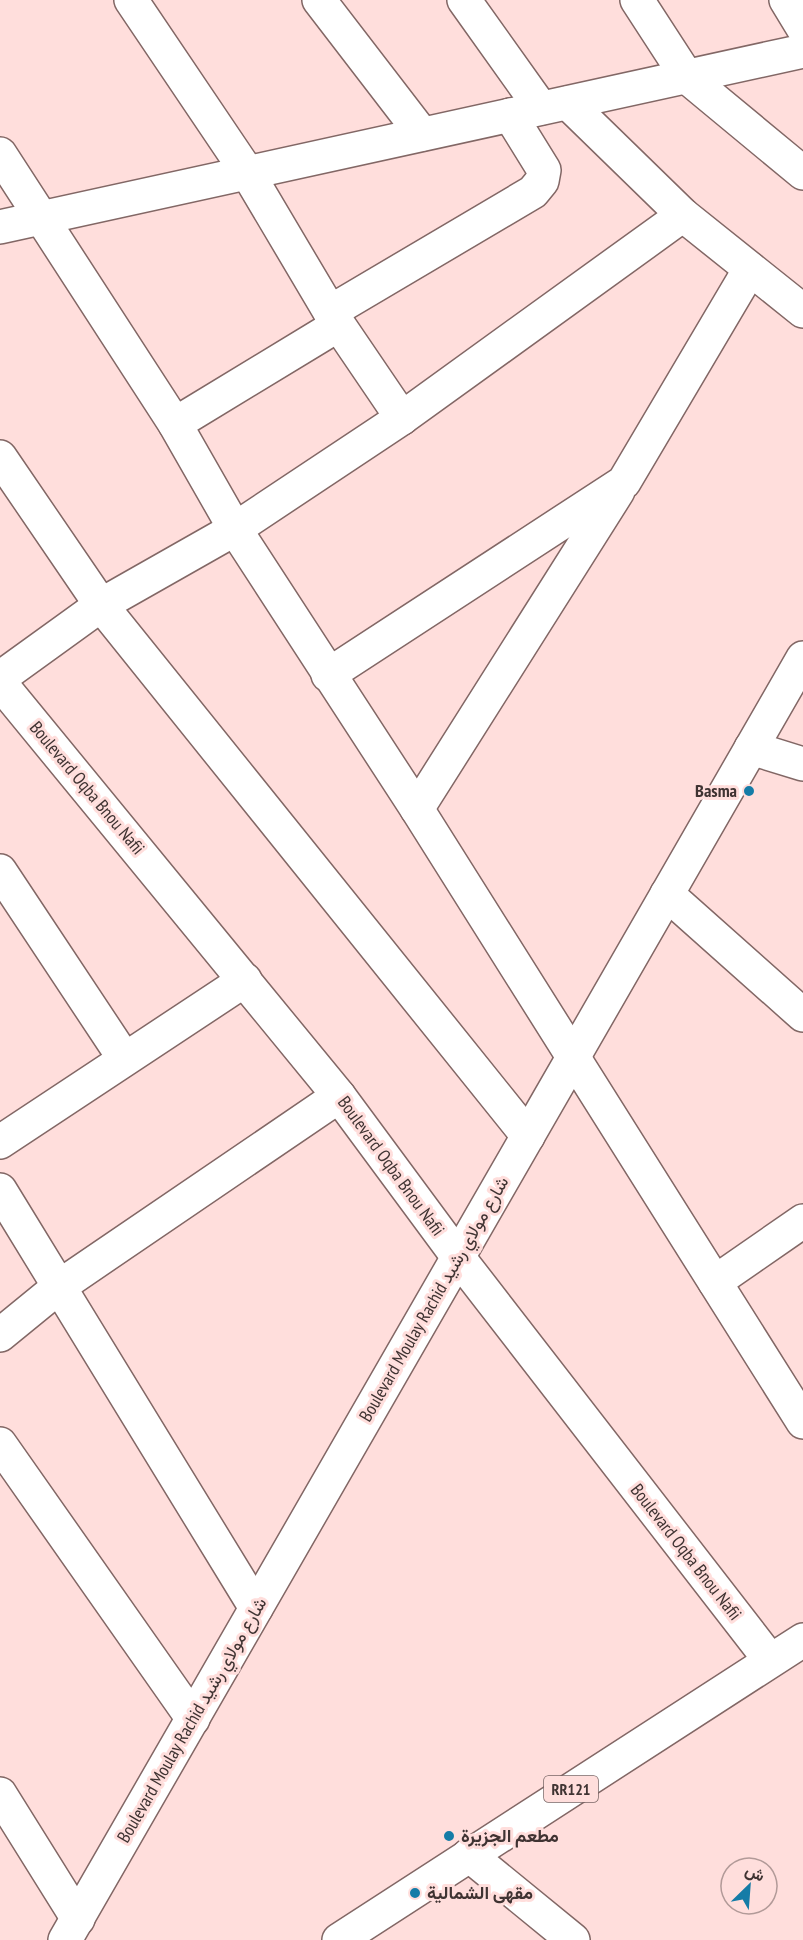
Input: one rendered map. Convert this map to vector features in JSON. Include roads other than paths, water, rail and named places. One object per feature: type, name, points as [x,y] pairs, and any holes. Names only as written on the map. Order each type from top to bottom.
[{"type":"street","points":[[131,0],[248,172],[334,319],[402,418]]},
{"type":"street","points":[[319,0],[422,134]]},
{"type":"street","points":[[464,0],[555,105],[683,215],[803,311]]},
{"type":"street","points":[[637,0],[687,76],[803,173]]},
{"type":"street","points":[[786,0],[803,28]]},
{"type":"street","points":[[0,227],[803,51]]},
{"type":"street","points":[[175,424],[533,192],[542,181],[544,170],[510,115]]},
{"type":"street","points":[[0,154],[175,424],[236,529],[328,675],[417,808],[803,1422]]},
{"type":"street","points":[[0,678],[101,604],[236,529],[402,418],[683,215]]},
{"type":"street","points":[[417,808],[624,482],[750,269]]},
{"type":"street","points":[[0,457],[101,604],[528,1136]]},
{"type":"street","points":[[328,675],[624,482]]},
{"type":"street","name":"Boulevard Moulay Rachid شارع مولاي رشيد","points":[[71,1929],[803,658]]},
{"type":"street","name":"Boulevard Oqba Bnou Nafii","points":[[0,683],[339,1096],[458,1257],[770,1660]]},
{"type":"street","points":[[751,748],[803,764]]},
{"type":"street","points":[[0,871],[124,1058]]},
{"type":"street","points":[[667,894],[803,1015]]},
{"type":"street","points":[[0,1142],[245,980]]},
{"type":"street","points":[[0,1335],[60,1286],[339,1096]]},
{"type":"street","points":[[0,1190],[256,1608]]},
{"type":"street","points":[[715,1282],[803,1221]]},
{"type":"street","points":[[0,1444],[193,1719]]},
{"type":"street","name":"RR121","points":[[339,1940],[803,1640]]},
{"type":"street","points":[[0,1794],[71,1929]]},
{"type":"street","points":[[469,1856],[573,1940]]},
{"type":"place","name":"Basma","points":[[749,791]]},
{"type":"place","name":"مطعم الجزيرة","points":[[449,1836]]},
{"type":"place","name":"مقهى الشمالية","points":[[415,1893]]}]
